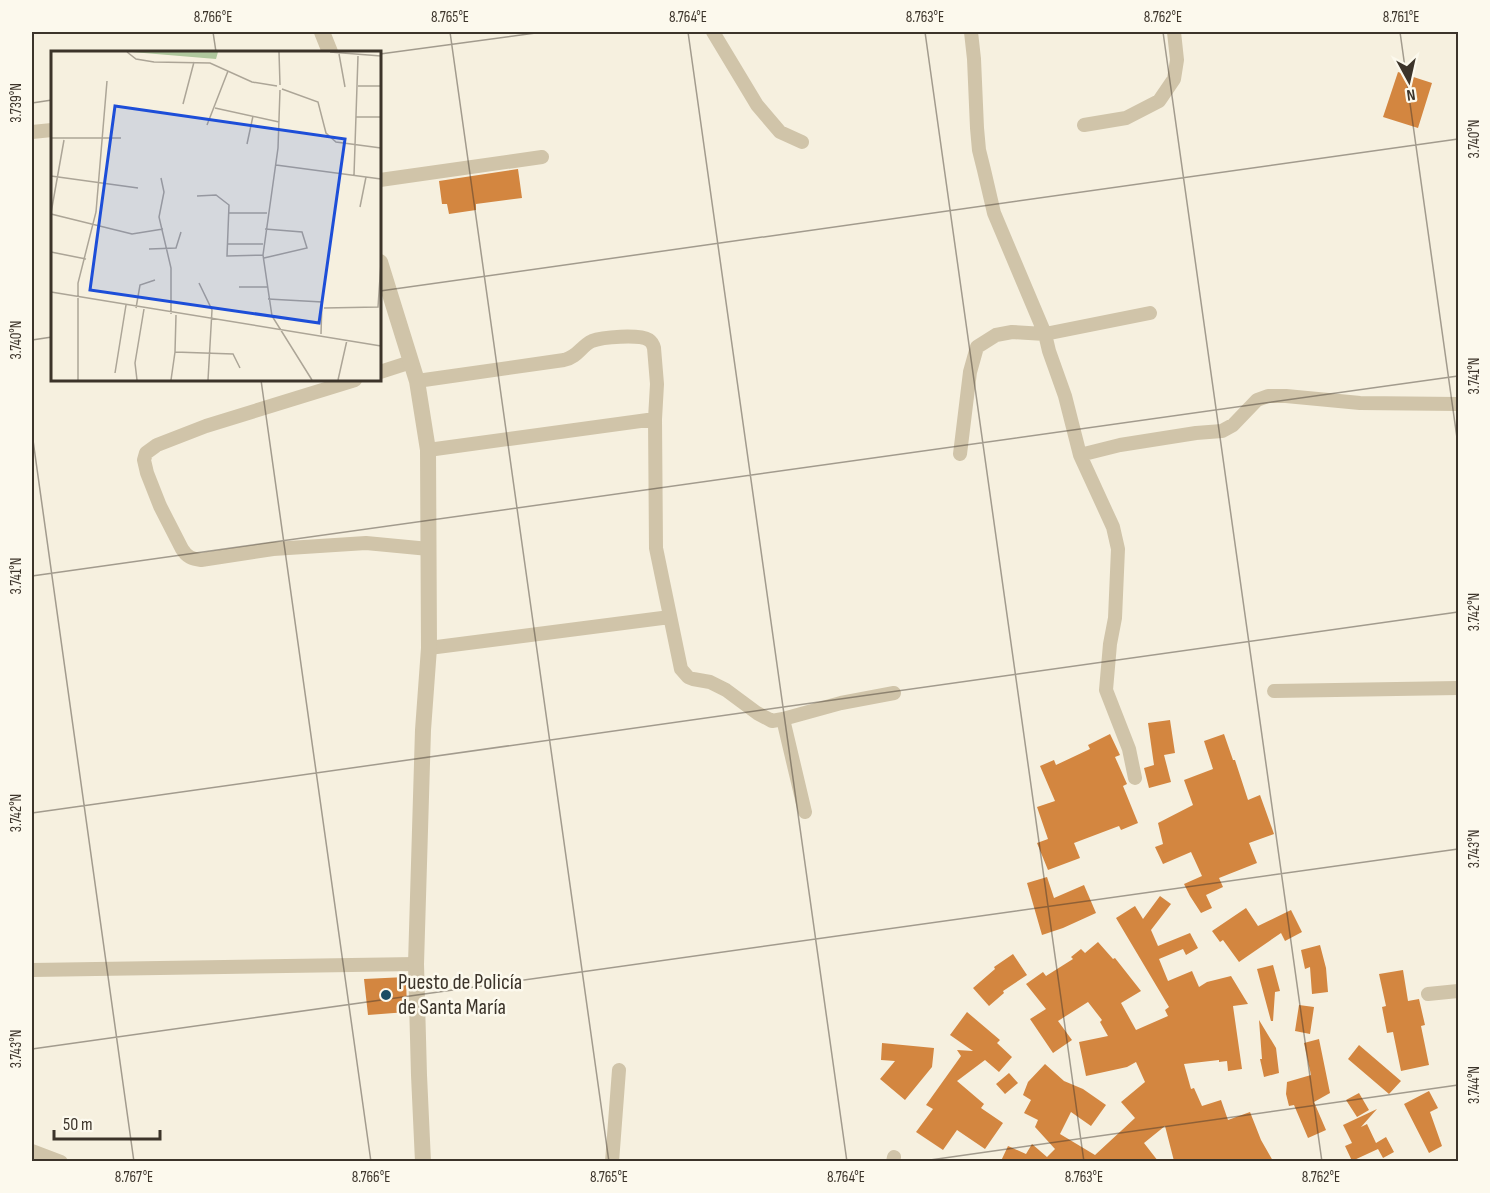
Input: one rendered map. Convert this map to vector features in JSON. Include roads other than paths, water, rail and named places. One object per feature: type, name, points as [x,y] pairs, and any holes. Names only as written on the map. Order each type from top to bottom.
[{"type":"street","points":[[322,32],[330,51]]},
{"type":"street","points":[[713,32],[757,105],[780,132],[802,142]]},
{"type":"street","points":[[971,32],[979,150],[994,213],[1045,334],[1065,396],[1080,455],[1113,527],[1118,549],[1115,618],[1106,690],[1130,749],[1136,778]]},
{"type":"street","points":[[1084,125],[1126,118],[1159,101],[1174,80],[1177,60],[1174,32]]},
{"type":"street","points":[[32,132],[51,130]]},
{"type":"street","points":[[381,180],[542,157]]},
{"type":"street","points":[[381,265],[417,381],[428,450],[429,648],[423,730],[416,964],[423,1161]]},
{"type":"street","points":[[960,454],[970,372],[976,347],[996,335],[1012,332],[1045,334],[1150,313]]},
{"type":"street","points":[[417,381],[564,360],[576,356],[585,345],[592,341],[601,339],[647,338],[652,342],[654,348],[657,384],[656,548],[681,669],[688,677],[710,682],[726,690],[772,721],[840,703],[894,693]]},
{"type":"street","points":[[381,372],[411,362]]},
{"type":"street","points":[[352,381],[206,426],[157,445],[146,453],[144,460],[160,506],[182,549],[193,559],[201,560],[273,549],[366,543],[429,549]]},
{"type":"street","points":[[1080,455],[1120,445],[1222,430],[1233,425],[1257,400],[1268,396],[1360,403],[1458,404]]},
{"type":"street","points":[[428,450],[655,419]]},
{"type":"street","points":[[429,648],[670,617]]},
{"type":"street","points":[[1274,691],[1458,688]]},
{"type":"street","points":[[783,719],[805,812]]},
{"type":"street","points":[[32,970],[416,964]]},
{"type":"street","points":[[1428,994],[1458,991]]},
{"type":"street","points":[[612,1161],[619,1070]]},
{"type":"street","points":[[32,1151],[61,1161]]},
{"type":"place","name":"Puesto de Policía de Santa María","points":[[386,995]]}]
